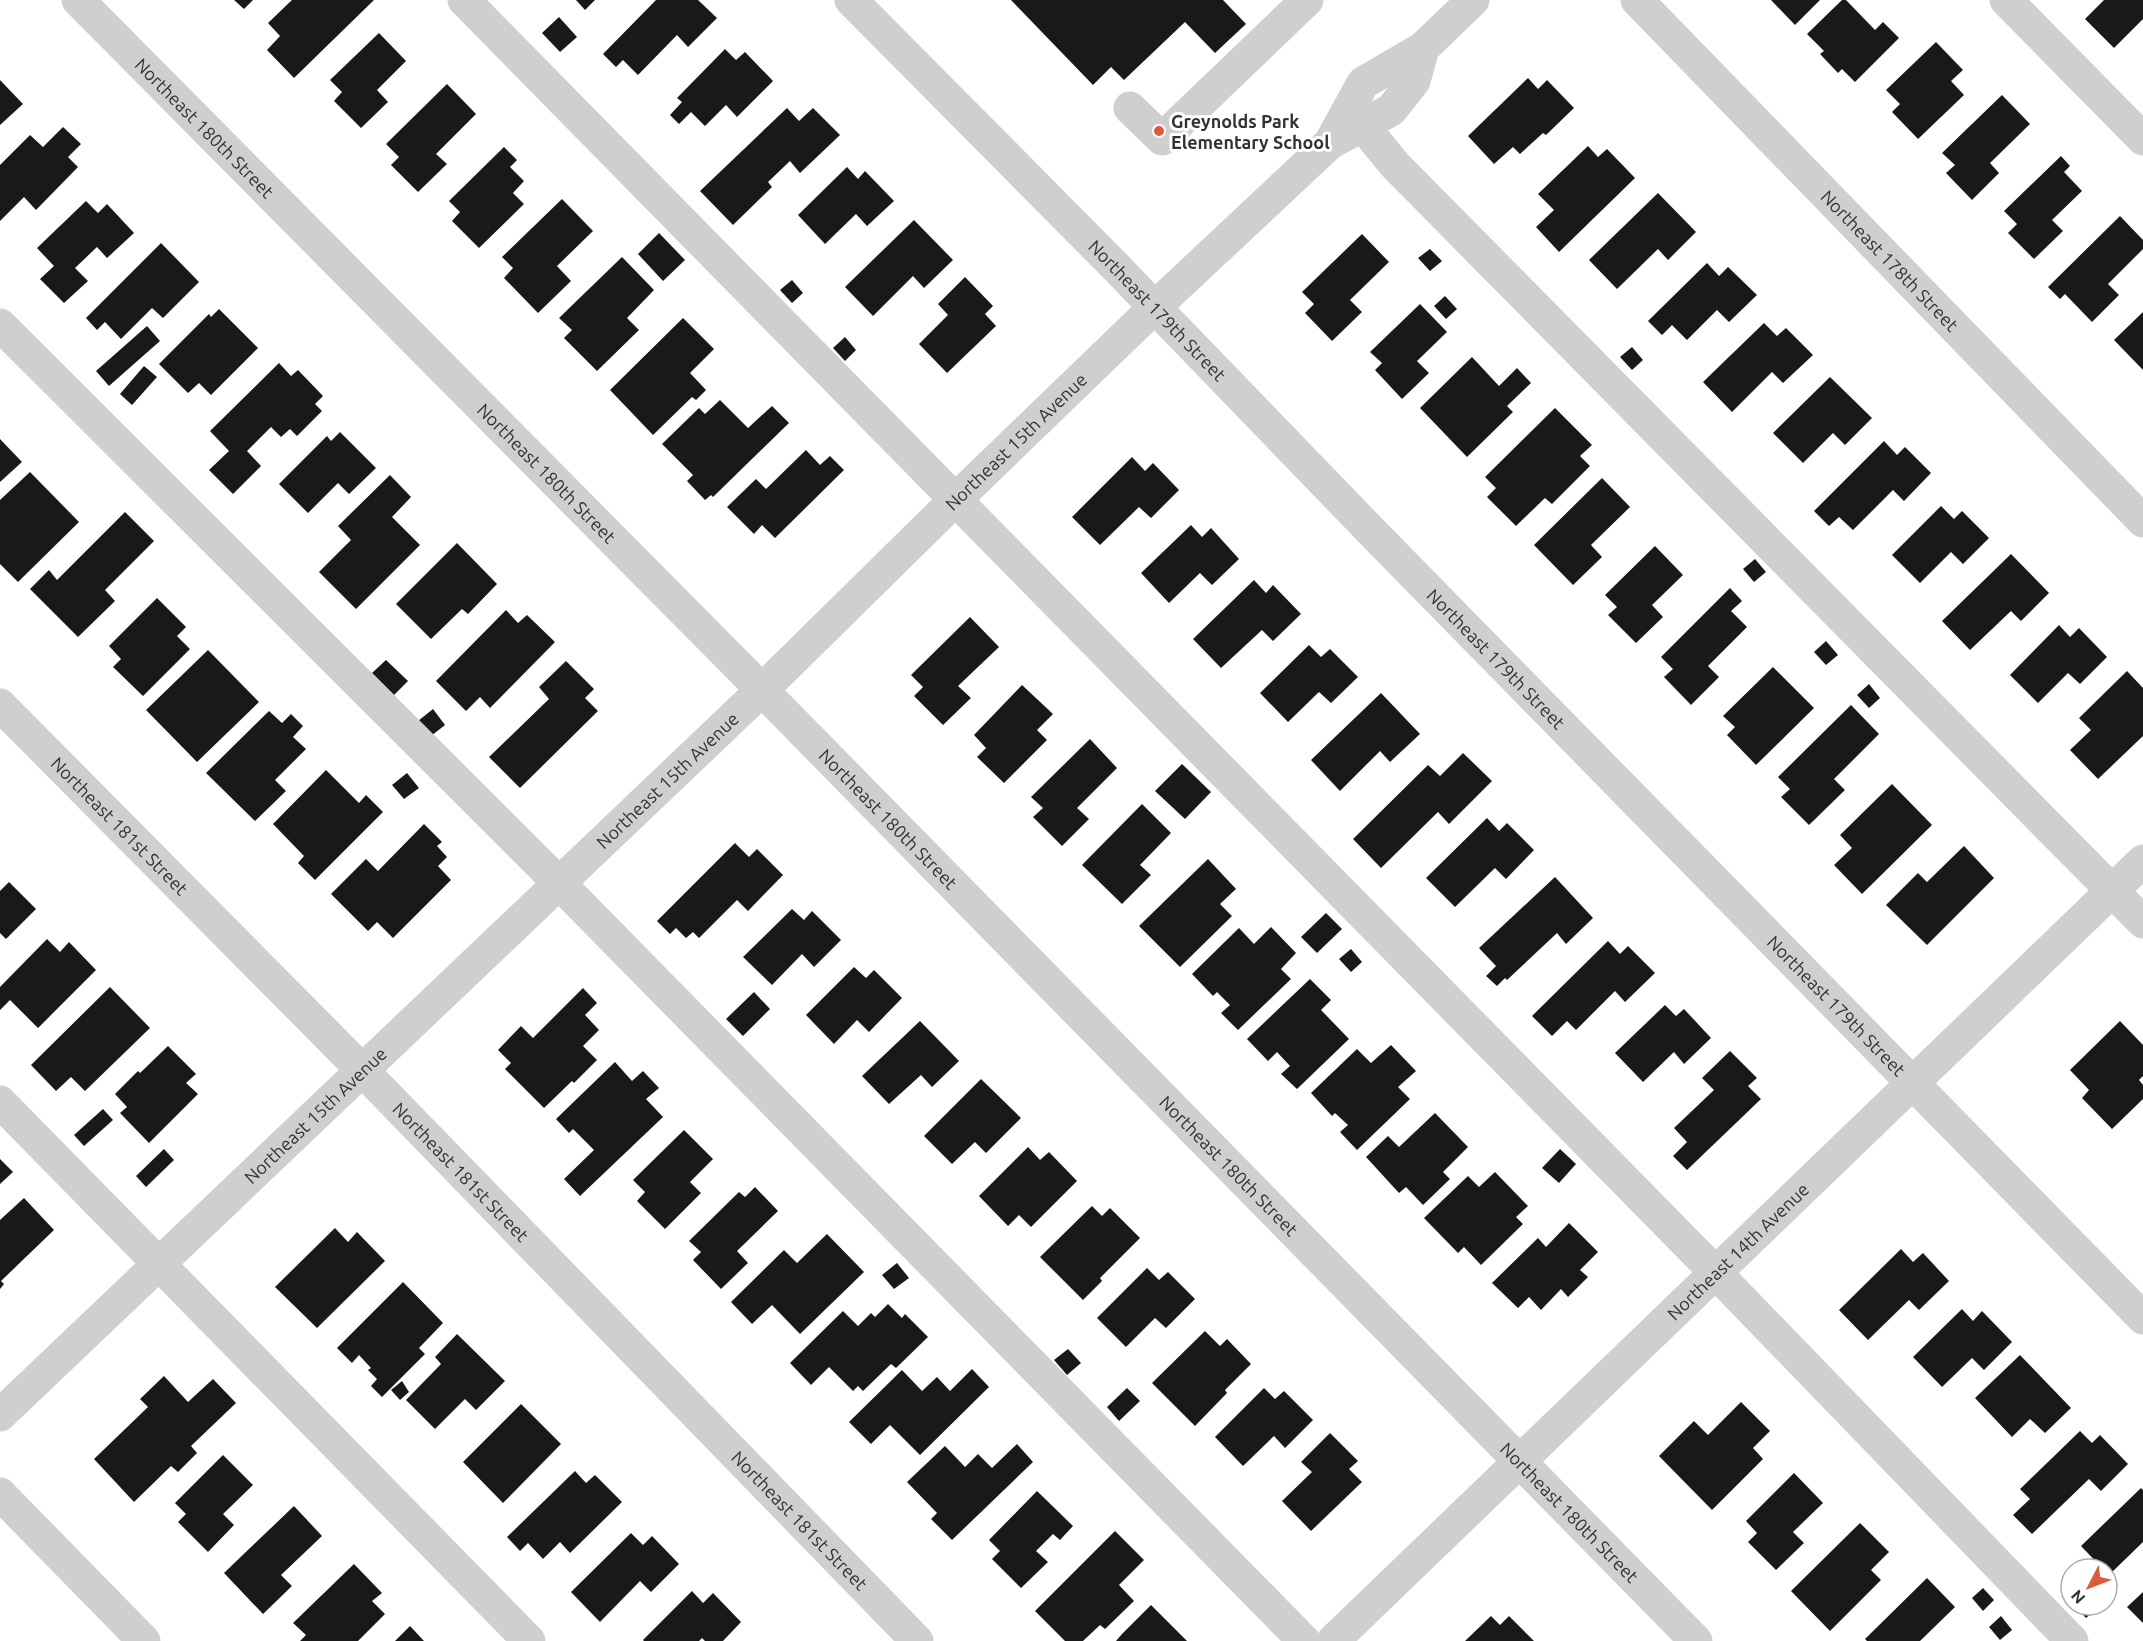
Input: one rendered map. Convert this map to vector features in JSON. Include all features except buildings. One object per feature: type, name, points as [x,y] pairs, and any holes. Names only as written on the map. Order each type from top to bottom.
[{"type":"street","name":"Northeast 180th Street","points":[[78,0],[762,690],[1696,1641]]},
{"type":"street","points":[[464,0],[1716,1273],[2072,1641]]},
{"type":"street","name":"Northeast 179th Street","points":[[851,0],[1155,307],[2143,1318]]},
{"type":"street","points":[[1130,108],[1162,139],[1307,0]]},
{"type":"street","name":"Northeast 15th Avenue","points":[[1330,143],[1363,83],[1423,48],[1473,0]]},
{"type":"street","name":"Northeast 178th Street","points":[[1637,0],[2143,521]]},
{"type":"street","points":[[2006,0],[2143,138]]},
{"type":"street","name":"Northeast 15th Avenue","points":[[0,1415],[762,690],[1155,307],[1330,143],[1391,111],[1414,81],[1423,48]]},
{"type":"street","points":[[1363,126],[1395,165],[2143,922]]},
{"type":"street","points":[[0,325],[559,883],[1304,1641]]},
{"type":"street","name":"Northeast 181st Street","points":[[0,705],[362,1070],[917,1641]]},
{"type":"street","name":"Northeast 14th Avenue","points":[[1333,1641],[2143,861]]},
{"type":"street","points":[[0,1102],[529,1641]]},
{"type":"street","points":[[0,1494],[144,1641]]},
{"type":"place","name":"Greynolds Park Elementary School","points":[[1159,131]]}]
